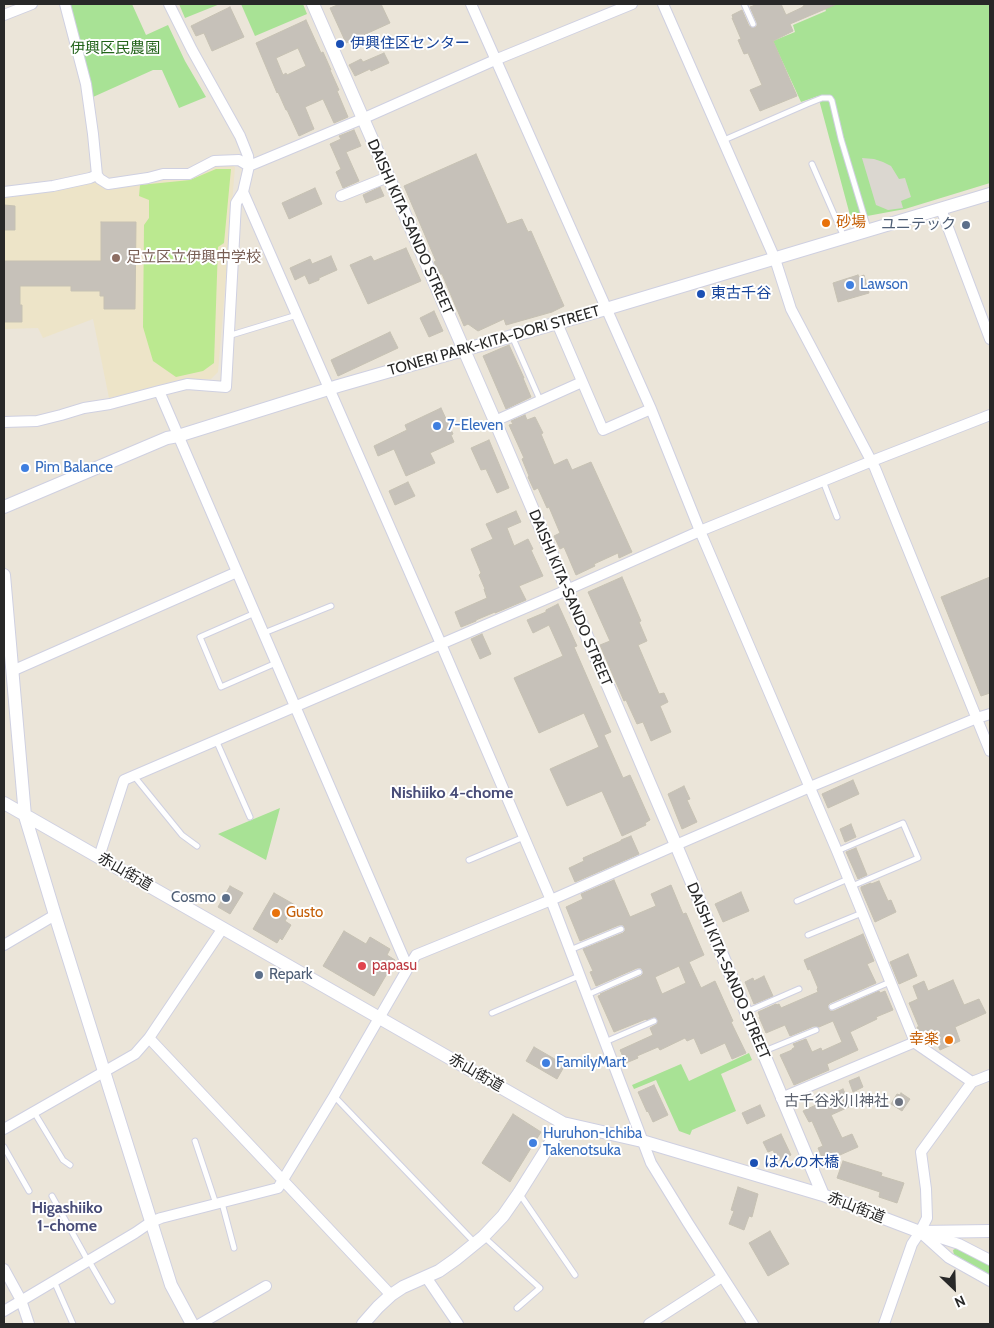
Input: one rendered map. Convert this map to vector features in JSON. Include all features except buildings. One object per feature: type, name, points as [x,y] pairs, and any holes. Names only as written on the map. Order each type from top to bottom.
[{"type":"street","points":[[4,15],[30,4]]},
{"type":"street","points":[[65,4],[86,84],[97,175],[100,180],[108,184],[164,174],[189,174],[214,161],[239,160],[249,166]]},
{"type":"street","points":[[4,422],[37,421],[187,384],[226,387],[236,203],[243,192],[249,166],[248,156],[240,136],[192,50],[169,4]]},
{"type":"street","name":"DAISHI KITA-SANDO STREET","points":[[313,4],[567,590],[823,1195]]},
{"type":"street","points":[[471,4],[650,409],[915,1042],[918,1046],[972,1082]]},
{"type":"street","points":[[249,166],[362,119],[495,60],[632,4]]},
{"type":"street","points":[[663,4],[775,259],[791,309],[872,461],[990,751]]},
{"type":"street","points":[[4,192],[53,186],[97,175]]},
{"type":"street","points":[[341,196],[388,177]]},
{"type":"street","points":[[243,192],[551,900],[651,1163],[753,1324]]},
{"type":"street","name":"TONERI PARK-KITA-DORI STREET","points":[[4,508],[167,438],[990,194]]},
{"type":"street","points":[[941,209],[990,339]]},
{"type":"street","points":[[557,322],[602,430],[650,409]]},
{"type":"street","points":[[494,421],[582,382]]},
{"type":"street","points":[[159,390],[408,968]]},
{"type":"street","points":[[99,857],[124,780],[700,531],[990,415]]},
{"type":"street","points":[[12,671],[237,572]]},
{"type":"street","points":[[4,575],[25,816],[171,1285],[192,1324]]},
{"type":"street","points":[[4,1311],[151,1222],[278,1188],[381,1018],[416,955],[551,900],[810,788],[990,714]]},
{"type":"street","name":"赤山街道","points":[[4,803],[563,1123],[642,1141],[823,1195],[920,1232],[990,1231]]},
{"type":"street","points":[[4,945],[55,915]]},
{"type":"street","points":[[4,1129],[135,1054],[149,1038],[223,928]]},
{"type":"street","points":[[149,1038],[392,1295]]},
{"type":"street","points":[[781,1098],[915,1042]]},
{"type":"street","points":[[884,1324],[912,1244],[927,1218],[926,1189],[921,1152],[972,1082],[990,1075]]},
{"type":"street","points":[[363,1324],[378,1307],[403,1287],[439,1271],[479,1240],[502,1216],[519,1193],[563,1123]]},
{"type":"street","points":[[920,1232],[959,1244],[990,1260]]},
{"type":"street","points":[[920,1232],[949,1258],[990,1281]]},
{"type":"street","points":[[4,1269],[21,1300],[29,1324]]},
{"type":"street","points":[[426,1276],[458,1324]]},
{"type":"street","points":[[649,1324],[722,1277]]},
{"type":"street","points":[[200,1324],[259,1297],[266,1286]]},
{"type":"lane","points":[[744,4],[753,24]]},
{"type":"lane","points":[[724,140],[822,98],[830,98],[869,231]]},
{"type":"lane","points":[[812,164],[844,238]]},
{"type":"lane","points":[[228,336],[297,315]]},
{"type":"lane","points":[[512,336],[540,400]]},
{"type":"lane","points":[[823,481],[837,517]]},
{"type":"lane","points":[[263,633],[331,606]]},
{"type":"lane","points":[[254,613],[200,637],[221,687],[276,663]]},
{"type":"lane","points":[[216,740],[250,816]]},
{"type":"lane","points":[[134,776],[182,835],[198,846]]},
{"type":"lane","points":[[797,901],[918,858],[903,822],[836,850]]},
{"type":"lane","points":[[469,860],[524,838]]},
{"type":"lane","points":[[808,935],[862,913]]},
{"type":"lane","points":[[570,950],[621,929]]},
{"type":"lane","points":[[586,995],[639,972]]},
{"type":"lane","points":[[492,1013],[579,976]]},
{"type":"lane","points":[[832,1007],[890,982]]},
{"type":"lane","points":[[745,1012],[799,989]]},
{"type":"lane","points":[[605,1042],[654,1021]]},
{"type":"lane","points":[[762,1052],[816,1030]]},
{"type":"lane","points":[[334,1096],[479,1240],[540,1288],[517,1308]]},
{"type":"lane","points":[[34,1112],[63,1160],[70,1165]]},
{"type":"lane","points":[[195,1141],[234,1248]]},
{"type":"lane","points":[[4,1147],[29,1191]]},
{"type":"lane","points":[[519,1193],[575,1275]]},
{"type":"lane","points":[[52,1196],[112,1301]]},
{"type":"lane","points":[[54,1281],[73,1324]]},
{"type":"shaded area","points":[[862,158],[883,162],[891,166],[899,179],[905,178],[911,197],[901,201],[903,208],[888,210],[876,205]]},
{"type":"shaded area","name":"足立区立伊興中学校","points":[[231,164],[235,167],[218,372],[211,379],[187,379],[109,398],[93,319],[43,338],[38,328],[4,329],[4,198],[94,182],[107,187],[170,178],[214,165]]},
{"type":"green space","name":"伊興区民農園","points":[[69,4],[132,4],[146,35],[168,25],[185,61],[206,97],[179,108],[162,70],[153,70],[93,97],[91,83]]},
{"type":"green space","points":[[179,4],[220,4],[185,18]]},
{"type":"green space","points":[[241,4],[303,4],[307,14],[255,36]]},
{"type":"green space","points":[[823,4],[990,4],[990,183],[905,209],[851,219],[818,96],[801,102],[773,41],[795,32],[793,25],[826,11]]},
{"type":"green space","points":[[216,169],[231,169],[224,243],[218,247],[214,363],[203,371],[176,377],[153,361],[143,327],[144,225],[149,218],[149,200],[139,196],[140,185],[190,180]]},
{"type":"green space","points":[[280,808],[266,860],[218,834]]},
{"type":"green space","points":[[749,1053],[752,1060],[721,1074],[736,1111],[692,1130],[690,1135],[679,1131],[656,1080],[634,1089],[632,1085],[681,1064],[689,1081]]},
{"type":"green space","points":[[959,1247],[990,1263],[990,1275],[954,1255],[953,1250]]},
{"type":"place","name":"伊興住区センター","points":[[340,44]]},
{"type":"place","name":"砂場","points":[[826,223]]},
{"type":"place","name":"ユニテック","points":[[966,225]]},
{"type":"place","name":"足立区立伊興中学校","points":[[116,258]]},
{"type":"place","name":"Lawson","points":[[850,285]]},
{"type":"place","name":"東古千谷","points":[[701,294]]},
{"type":"place","name":"7-Eleven","points":[[437,426]]},
{"type":"place","name":"Pim Balance","points":[[25,468]]},
{"type":"place","name":"Cosmo","points":[[226,898]]},
{"type":"place","name":"Gusto","points":[[276,913]]},
{"type":"place","name":"papasu","points":[[362,966]]},
{"type":"place","name":"Repark","points":[[259,975]]},
{"type":"place","name":"幸楽","points":[[949,1040]]},
{"type":"place","name":"FamilyMart","points":[[546,1063]]},
{"type":"place","name":"古千谷氷川神社","points":[[899,1102]]},
{"type":"place","name":"Huruhon-Ichiba Takenotsuka","points":[[533,1143]]},
{"type":"place","name":"はんの木橋","points":[[754,1163]]},
{"type":"district","name":"Nishiiko 4-chome","points":[[452,793]]},
{"type":"district","name":"Higashiiko 1-chome","points":[[67,1217]]}]
